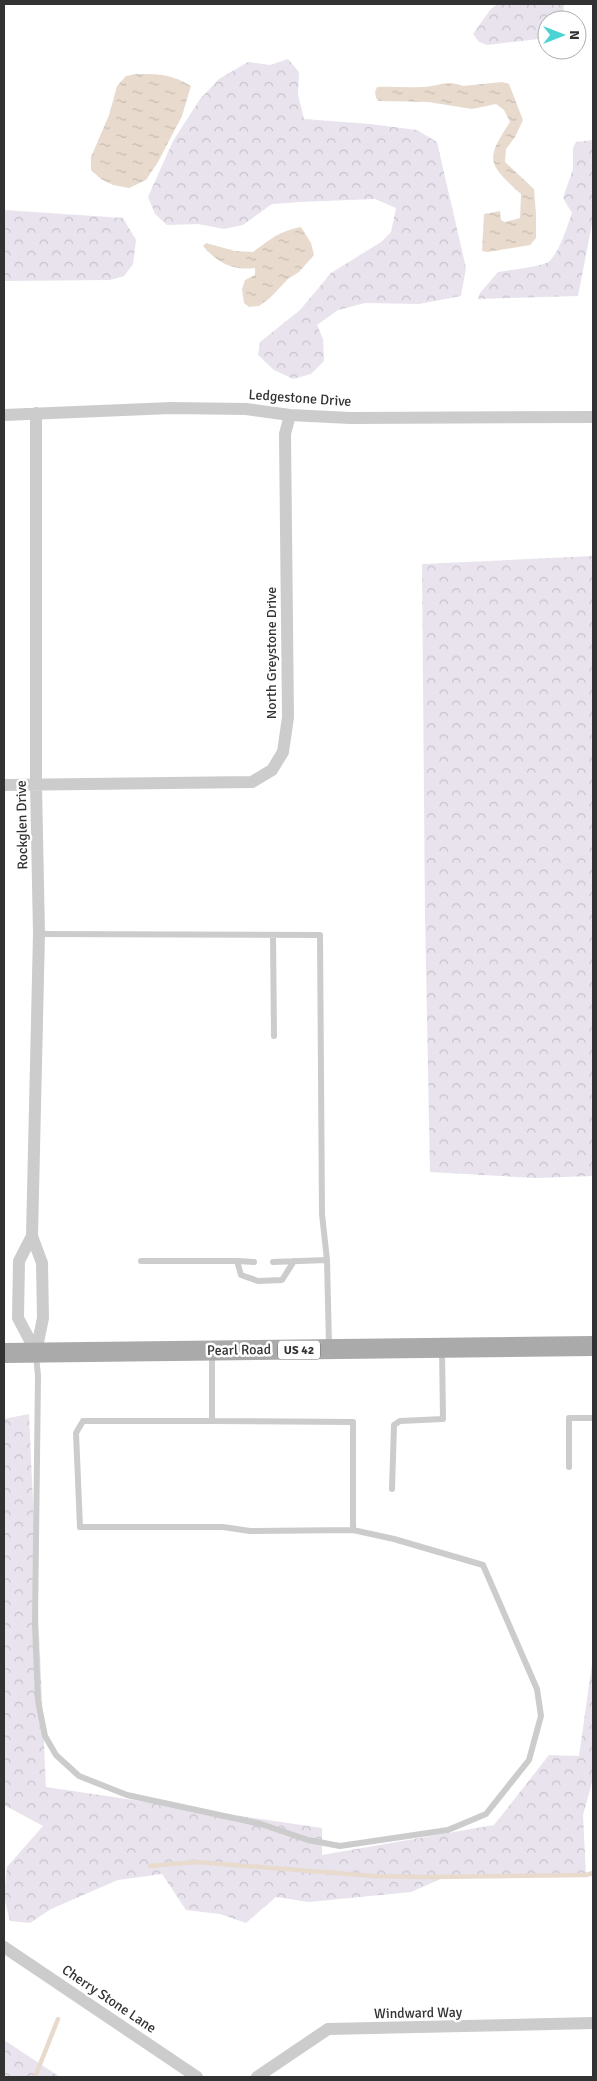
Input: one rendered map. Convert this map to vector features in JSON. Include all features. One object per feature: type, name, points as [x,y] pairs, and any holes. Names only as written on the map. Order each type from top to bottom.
[{"type":"main road","name":"Pearl Road","points":[[4,1353],[593,1346]]},
{"type":"street","name":"Ledgestone Drive","points":[[4,415],[171,408],[246,409],[290,415],[350,418],[593,417]]},
{"type":"street","name":"Rockglen Drive","points":[[36,413],[36,785],[39,934],[32,1236],[42,1263],[43,1318],[36,1352]]},
{"type":"street","name":"North Greystone Drive","points":[[4,785],[252,782],[272,770],[282,752],[288,718],[285,434],[290,415]]},
{"type":"street","name":"Rockglen Drive","points":[[32,1236],[19,1261],[18,1318],[36,1352]]},
{"type":"street","name":"Cherry Stone Lane","points":[[4,1946],[197,2077]]},
{"type":"street","name":"Windward Way","points":[[257,2077],[328,2029],[593,2023]]},
{"type":"lane","points":[[39,934],[320,934],[322,1214],[327,1260],[329,1349]]},
{"type":"lane","points":[[273,935],[274,1036]]},
{"type":"lane","points":[[273,1262],[327,1260]]},
{"type":"lane","points":[[141,1261],[254,1262]]},
{"type":"lane","points":[[237,1261],[241,1275],[258,1281],[282,1280],[294,1261]]},
{"type":"lane","points":[[392,1489],[394,1425],[400,1420],[443,1419],[442,1348]]},
{"type":"lane","points":[[212,1351],[212,1420]]},
{"type":"lane","points":[[36,1352],[38,1376],[35,1624],[38,1701],[45,1736],[56,1755],[79,1776],[127,1795],[261,1824],[308,1840],[340,1846],[448,1830],[486,1814],[529,1760],[541,1716],[537,1689],[483,1565],[394,1539],[354,1530],[250,1531],[223,1527],[80,1527],[76,1433],[83,1420],[353,1422],[354,1530]]},
{"type":"lane","points":[[569,1467],[569,1418],[593,1418]]},
{"type":"green space","points":[[497,4],[564,4],[564,10],[537,10],[537,39],[487,45],[479,42],[473,34],[490,10]]},
{"type":"green space","points":[[288,59],[299,72],[298,95],[304,119],[417,130],[437,142],[466,268],[461,296],[419,304],[365,303],[338,310],[317,325],[323,339],[324,361],[311,374],[293,379],[274,370],[258,355],[260,342],[300,310],[331,273],[381,242],[391,232],[396,208],[375,199],[272,204],[243,225],[224,229],[198,224],[167,225],[155,214],[148,197],[173,141],[200,99],[219,79],[248,62],[270,65]]},
{"type":"green space","points":[[593,140],[593,219],[578,296],[478,299],[480,293],[498,272],[538,265],[548,262],[552,258],[563,239],[572,213],[563,198],[573,169],[573,148],[576,142]]},
{"type":"green space","points":[[4,210],[123,218],[136,240],[133,264],[124,276],[110,280],[4,281]]},
{"type":"green space","points":[[593,556],[593,1176],[535,1178],[430,1172],[425,915],[422,564]]},
{"type":"green space","points":[[29,1414],[46,1787],[322,1828],[322,1855],[494,1825],[549,1755],[579,1756],[593,1657],[593,1779],[583,1815],[586,1875],[409,1877],[443,1878],[411,1892],[309,1902],[276,1897],[246,1923],[220,1914],[186,1910],[162,1874],[118,1880],[51,1909],[30,1923],[10,1921],[4,1897],[7,1867],[43,1826],[4,1805],[4,1419]]},
{"type":"green space","points":[[4,2040],[57,2075],[59,2077],[4,2077]]},
{"type":"water","points":[[137,74],[165,76],[177,79],[191,86],[182,116],[158,162],[146,180],[129,188],[113,185],[101,179],[91,170],[91,157],[109,115],[117,86],[126,76]]},
{"type":"water","points":[[502,82],[509,84],[523,120],[515,137],[506,149],[505,162],[534,189],[536,238],[530,245],[488,252],[482,251],[484,214],[500,211],[501,220],[505,222],[520,218],[521,194],[501,175],[493,161],[496,145],[510,122],[504,110],[496,104],[472,109],[428,102],[379,101],[376,98],[375,92],[377,87],[426,87],[447,83],[463,86]]},
{"type":"water","points":[[301,227],[311,243],[314,255],[299,272],[288,279],[270,298],[259,306],[249,307],[244,303],[242,289],[245,280],[255,275],[255,268],[233,267],[214,257],[203,246],[206,243],[235,251],[253,252],[281,233]]},
{"type":"waterway","points":[[150,1866],[195,1862],[374,1876],[427,1877],[586,1875],[593,1873]]},
{"type":"waterway","points":[[35,2077],[58,2019]]}]
